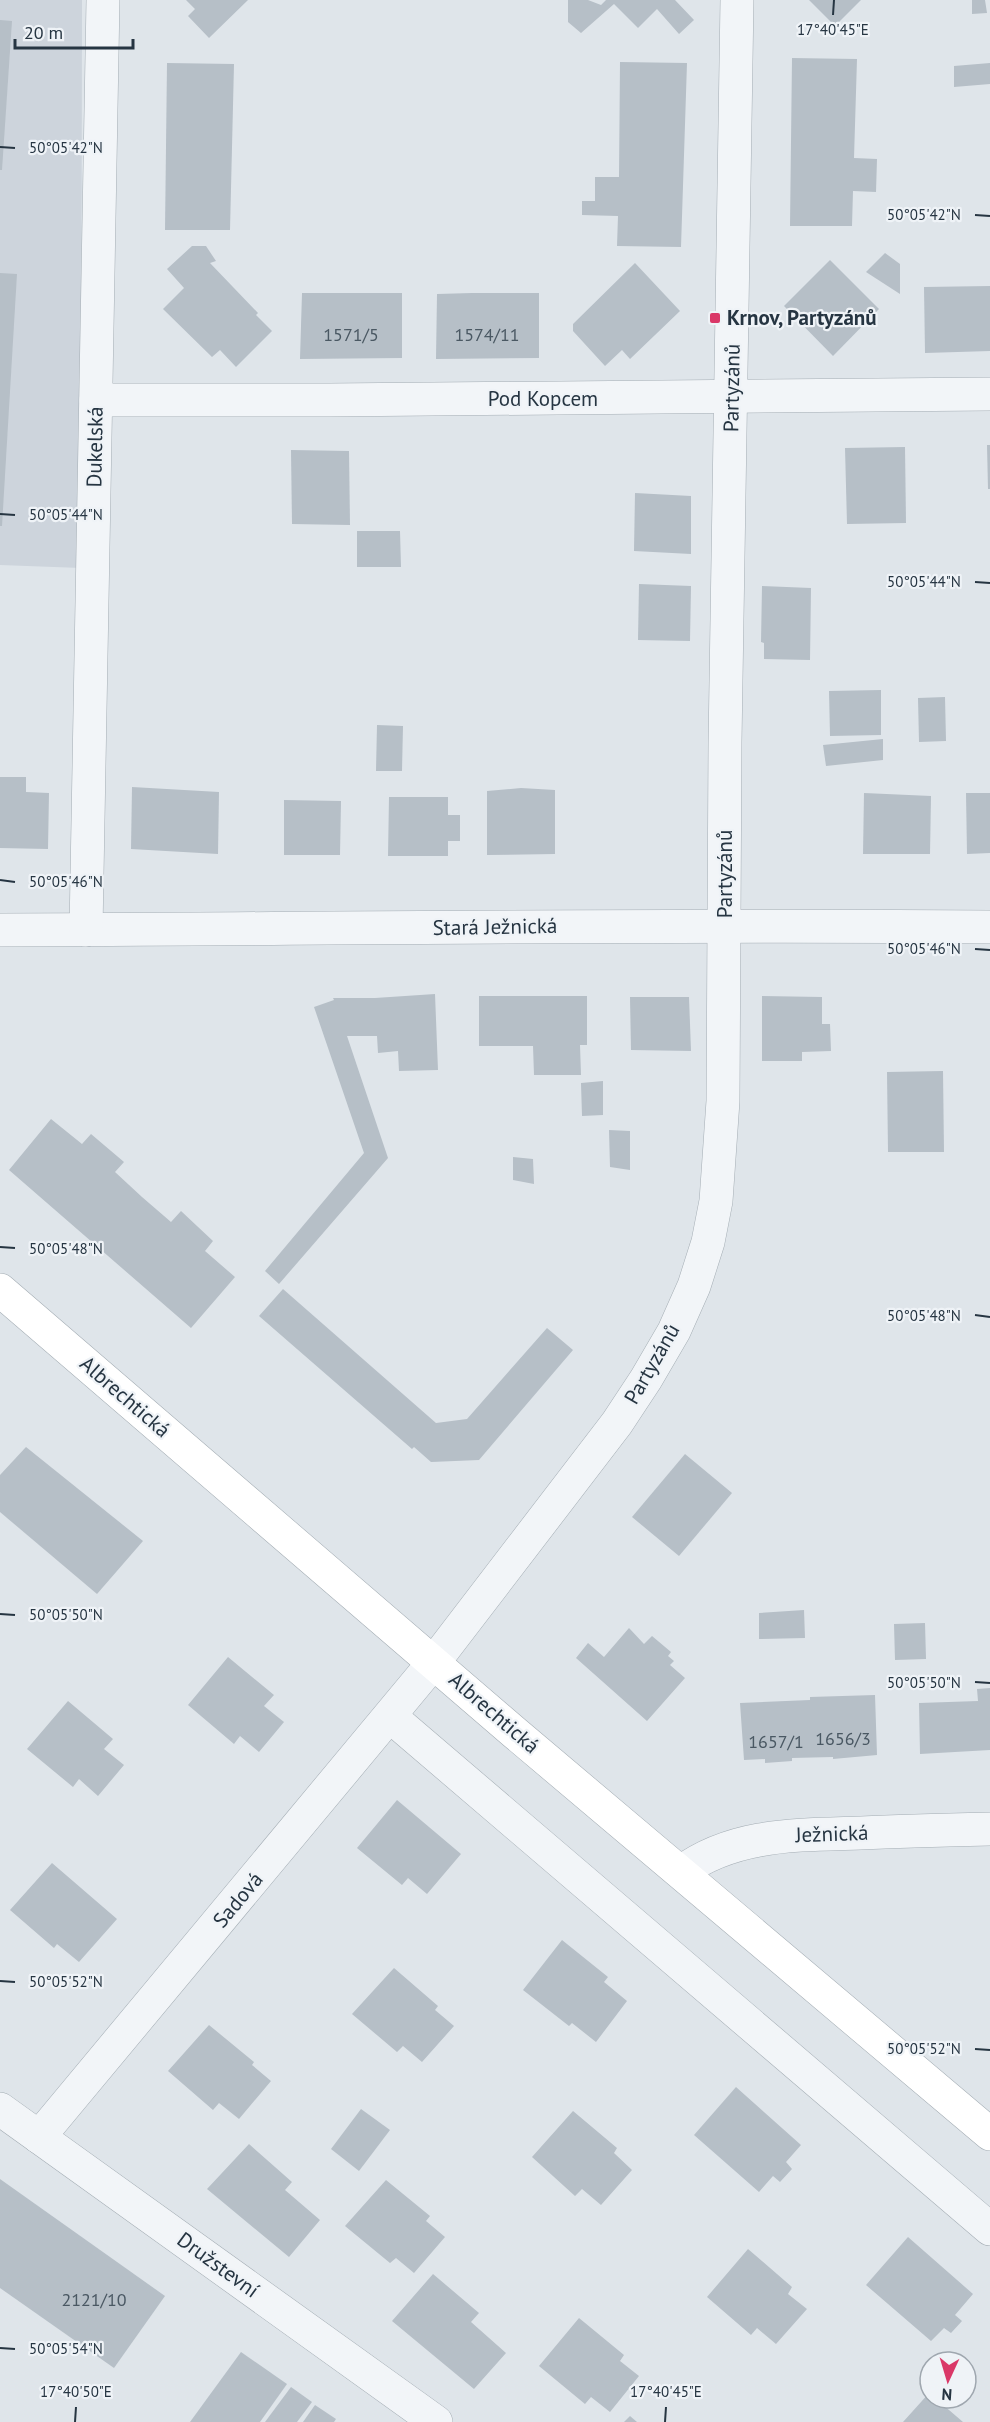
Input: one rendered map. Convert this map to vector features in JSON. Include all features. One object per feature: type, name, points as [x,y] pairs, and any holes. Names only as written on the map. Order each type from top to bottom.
[{"type":"main road","name":"Albrechtická","points":[[0,1290],[990,2134]]},
{"type":"street","name":"Dukelská","points":[[86,930],[103,0]]},
{"type":"street","name":"Partyzánů","points":[[434,1662],[617,1423],[674,1331],[694,1286],[708,1242],[716,1201],[721,1149],[725,924],[725,743],[737,0]]},
{"type":"street","name":"Pod Kopcem","points":[[96,400],[990,394]]},
{"type":"street","name":"Stará Ježnická","points":[[0,930],[725,924],[990,927]]},
{"type":"street","name":"Sadová","points":[[39,2137],[391,1717],[434,1662]]},
{"type":"street","points":[[391,1717],[990,2229]]},
{"type":"street","name":"Ježnická","points":[[681,1872],[714,1851],[774,1836],[990,1829]]},
{"type":"street","name":"Družstevní","points":[[0,2109],[436,2422]]},
{"type":"shaded area","points":[[0,0],[82,0],[81,568],[0,565]]},
{"type":"building","points":[[186,0],[248,0],[209,38],[188,16],[195,9]]},
{"type":"building","points":[[568,0],[588,0],[601,5],[606,0],[675,0],[694,20],[679,34],[657,9],[638,28],[614,4],[581,33],[568,22]]},
{"type":"building","points":[[809,0],[861,0],[835,26]]},
{"type":"building","points":[[972,0],[985,0],[987,13],[972,14]]},
{"type":"building","points":[[0,20],[12,21],[2,170],[0,170]]},
{"type":"building","points":[[792,58],[857,59],[854,158],[877,159],[876,192],[853,191],[852,226],[790,226]]},
{"type":"building","points":[[620,62],[687,63],[681,247],[617,246],[618,216],[582,215],[582,201],[595,201],[595,177],[619,177]]},
{"type":"building","points":[[167,63],[234,64],[230,230],[165,230]]},
{"type":"building","points":[[990,63],[990,84],[954,87],[954,66]]},
{"type":"building","points":[[192,246],[206,246],[216,261],[210,263],[272,331],[236,367],[220,350],[212,357],[163,309],[184,288],[167,269]]},
{"type":"building","points":[[885,253],[900,264],[900,294],[866,272]]},
{"type":"building","points":[[830,260],[879,309],[833,356],[784,306]]},
{"type":"building","points":[[635,263],[680,311],[630,359],[622,350],[605,366],[573,331],[573,324]]},
{"type":"building","points":[[0,273],[17,274],[2,526],[0,526]]},
{"type":"building","points":[[990,286],[990,351],[925,353],[924,287]]},
{"type":"building","points":[[302,293],[402,293],[402,358],[300,359]]},
{"type":"building","points":[[539,293],[539,358],[436,359],[437,294]]},
{"type":"building","points":[[987,445],[990,445],[990,489],[988,489]]},
{"type":"building","points":[[905,447],[906,523],[847,524],[845,448]]},
{"type":"building","points":[[291,450],[349,451],[350,525],[292,524]]},
{"type":"building","points":[[635,493],[691,496],[691,554],[634,551]]},
{"type":"building","points":[[357,531],[400,531],[401,567],[357,567]]},
{"type":"building","points":[[639,584],[691,586],[690,641],[638,640]]},
{"type":"building","points":[[762,586],[811,588],[810,660],[764,659],[764,643],[761,642]]},
{"type":"building","points":[[881,690],[881,735],[830,736],[829,691]]},
{"type":"building","points":[[945,697],[946,741],[919,742],[918,698]]},
{"type":"building","points":[[377,725],[403,726],[402,771],[376,771]]},
{"type":"building","points":[[883,739],[883,760],[826,766],[823,745]]},
{"type":"building","points":[[0,777],[26,777],[26,792],[49,793],[48,849],[0,848]]},
{"type":"building","points":[[132,787],[219,792],[218,854],[131,849]]},
{"type":"building","points":[[521,788],[555,790],[555,854],[487,855],[487,791]]},
{"type":"building","points":[[864,793],[931,796],[930,854],[863,854]]},
{"type":"building","points":[[966,793],[990,793],[990,853],[967,854]]},
{"type":"building","points":[[389,797],[448,797],[448,815],[460,815],[460,841],[448,841],[448,856],[388,856]]},
{"type":"building","points":[[284,800],[341,801],[340,855],[284,855]]},
{"type":"building","points":[[435,994],[438,1070],[399,1071],[398,1051],[378,1053],[377,1036],[347,1036],[388,1158],[279,1284],[265,1271],[364,1153],[314,1007],[334,1000],[333,998]]},
{"type":"building","points":[[479,996],[587,996],[587,1045],[580,1045],[581,1075],[534,1075],[533,1046],[479,1046]]},
{"type":"building","points":[[762,996],[822,997],[822,1024],[830,1024],[831,1051],[802,1052],[802,1061],[762,1061]]},
{"type":"building","points":[[630,997],[689,997],[691,1051],[631,1050]]},
{"type":"building","points":[[943,1071],[944,1152],[888,1152],[887,1072]]},
{"type":"building","points":[[603,1081],[603,1115],[582,1116],[581,1083]]},
{"type":"building","points":[[51,1119],[82,1144],[91,1134],[124,1162],[115,1172],[142,1197],[171,1222],[181,1211],[213,1241],[205,1251],[235,1277],[191,1328],[9,1170]]},
{"type":"building","points":[[609,1130],[630,1131],[630,1170],[610,1167]]},
{"type":"building","points":[[513,1157],[533,1159],[534,1184],[513,1180]]},
{"type":"building","points":[[283,1289],[436,1423],[467,1419],[547,1328],[573,1350],[479,1460],[431,1462],[414,1447],[412,1449],[259,1316]]},
{"type":"building","points":[[26,1447],[143,1541],[97,1594],[0,1512],[0,1475]]},
{"type":"building","points":[[685,1454],[732,1493],[679,1556],[632,1517]]},
{"type":"building","points":[[804,1610],[805,1638],[759,1639],[759,1613]]},
{"type":"building","points":[[925,1623],[926,1659],[895,1660],[894,1624]]},
{"type":"building","points":[[629,1628],[644,1644],[652,1636],[671,1652],[668,1656],[674,1661],[670,1665],[685,1678],[647,1721],[576,1658],[588,1643],[604,1657]]},
{"type":"building","points":[[228,1657],[274,1695],[264,1706],[284,1722],[259,1752],[240,1736],[234,1744],[188,1705]]},
{"type":"building","points":[[990,1688],[990,1750],[920,1754],[919,1703],[978,1701],[977,1689]]},
{"type":"building","points":[[875,1695],[877,1755],[833,1759],[833,1757],[792,1758],[792,1761],[765,1763],[765,1759],[744,1760],[740,1703],[810,1700],[810,1697]]},
{"type":"building","points":[[68,1701],[113,1739],[104,1749],[124,1765],[98,1796],[79,1779],[73,1787],[27,1749]]},
{"type":"building","points":[[397,1800],[461,1854],[427,1894],[408,1878],[402,1885],[357,1848]]},
{"type":"building","points":[[52,1863],[117,1919],[79,1962],[57,1944],[54,1948],[10,1910]]},
{"type":"building","points":[[562,1940],[608,1977],[604,1982],[627,2001],[596,2042],[572,2023],[569,2026],[523,1990]]},
{"type":"building","points":[[394,1968],[438,2006],[435,2010],[454,2026],[422,2062],[403,2046],[397,2052],[352,2014]]},
{"type":"building","points":[[209,2025],[254,2062],[252,2065],[271,2081],[239,2119],[219,2103],[213,2110],[168,2071]]},
{"type":"building","points":[[736,2087],[801,2145],[786,2162],[792,2169],[780,2182],[773,2176],[759,2192],[694,2135]]},
{"type":"building","points":[[361,2109],[390,2130],[359,2171],[331,2149]]},
{"type":"building","points":[[573,2111],[617,2148],[614,2153],[632,2170],[601,2205],[582,2189],[575,2196],[532,2157]]},
{"type":"building","points":[[249,2144],[292,2182],[285,2190],[320,2220],[289,2257],[207,2189]]},
{"type":"building","points":[[0,2179],[165,2296],[114,2368],[0,2288]]},
{"type":"building","points":[[386,2180],[430,2216],[426,2221],[445,2237],[414,2273],[396,2258],[390,2263],[345,2226]]},
{"type":"building","points":[[908,2237],[973,2294],[955,2315],[962,2321],[951,2333],[944,2328],[931,2341],[866,2285]]},
{"type":"building","points":[[748,2249],[792,2287],[788,2294],[807,2309],[776,2344],[757,2328],[751,2335],[707,2297]]},
{"type":"building","points":[[433,2274],[479,2313],[471,2322],[506,2353],[474,2389],[392,2321]]},
{"type":"building","points":[[579,2318],[624,2355],[620,2361],[639,2376],[610,2412],[591,2397],[585,2404],[539,2366]]},
{"type":"building","points":[[241,2352],[287,2384],[260,2422],[190,2422]]},
{"type":"building","points":[[291,2387],[312,2402],[297,2422],[265,2422]]},
{"type":"building","points":[[315,2405],[336,2419],[334,2422],[303,2422]]},
{"type":"building","points":[[918,2405],[918,2410],[949,2410],[963,2422],[903,2422]]},
{"type":"building","points":[[630,2416],[637,2422],[624,2422]]},
{"type":"place","name":"Krnov, Partyzánů","points":[[715,318]]}]
